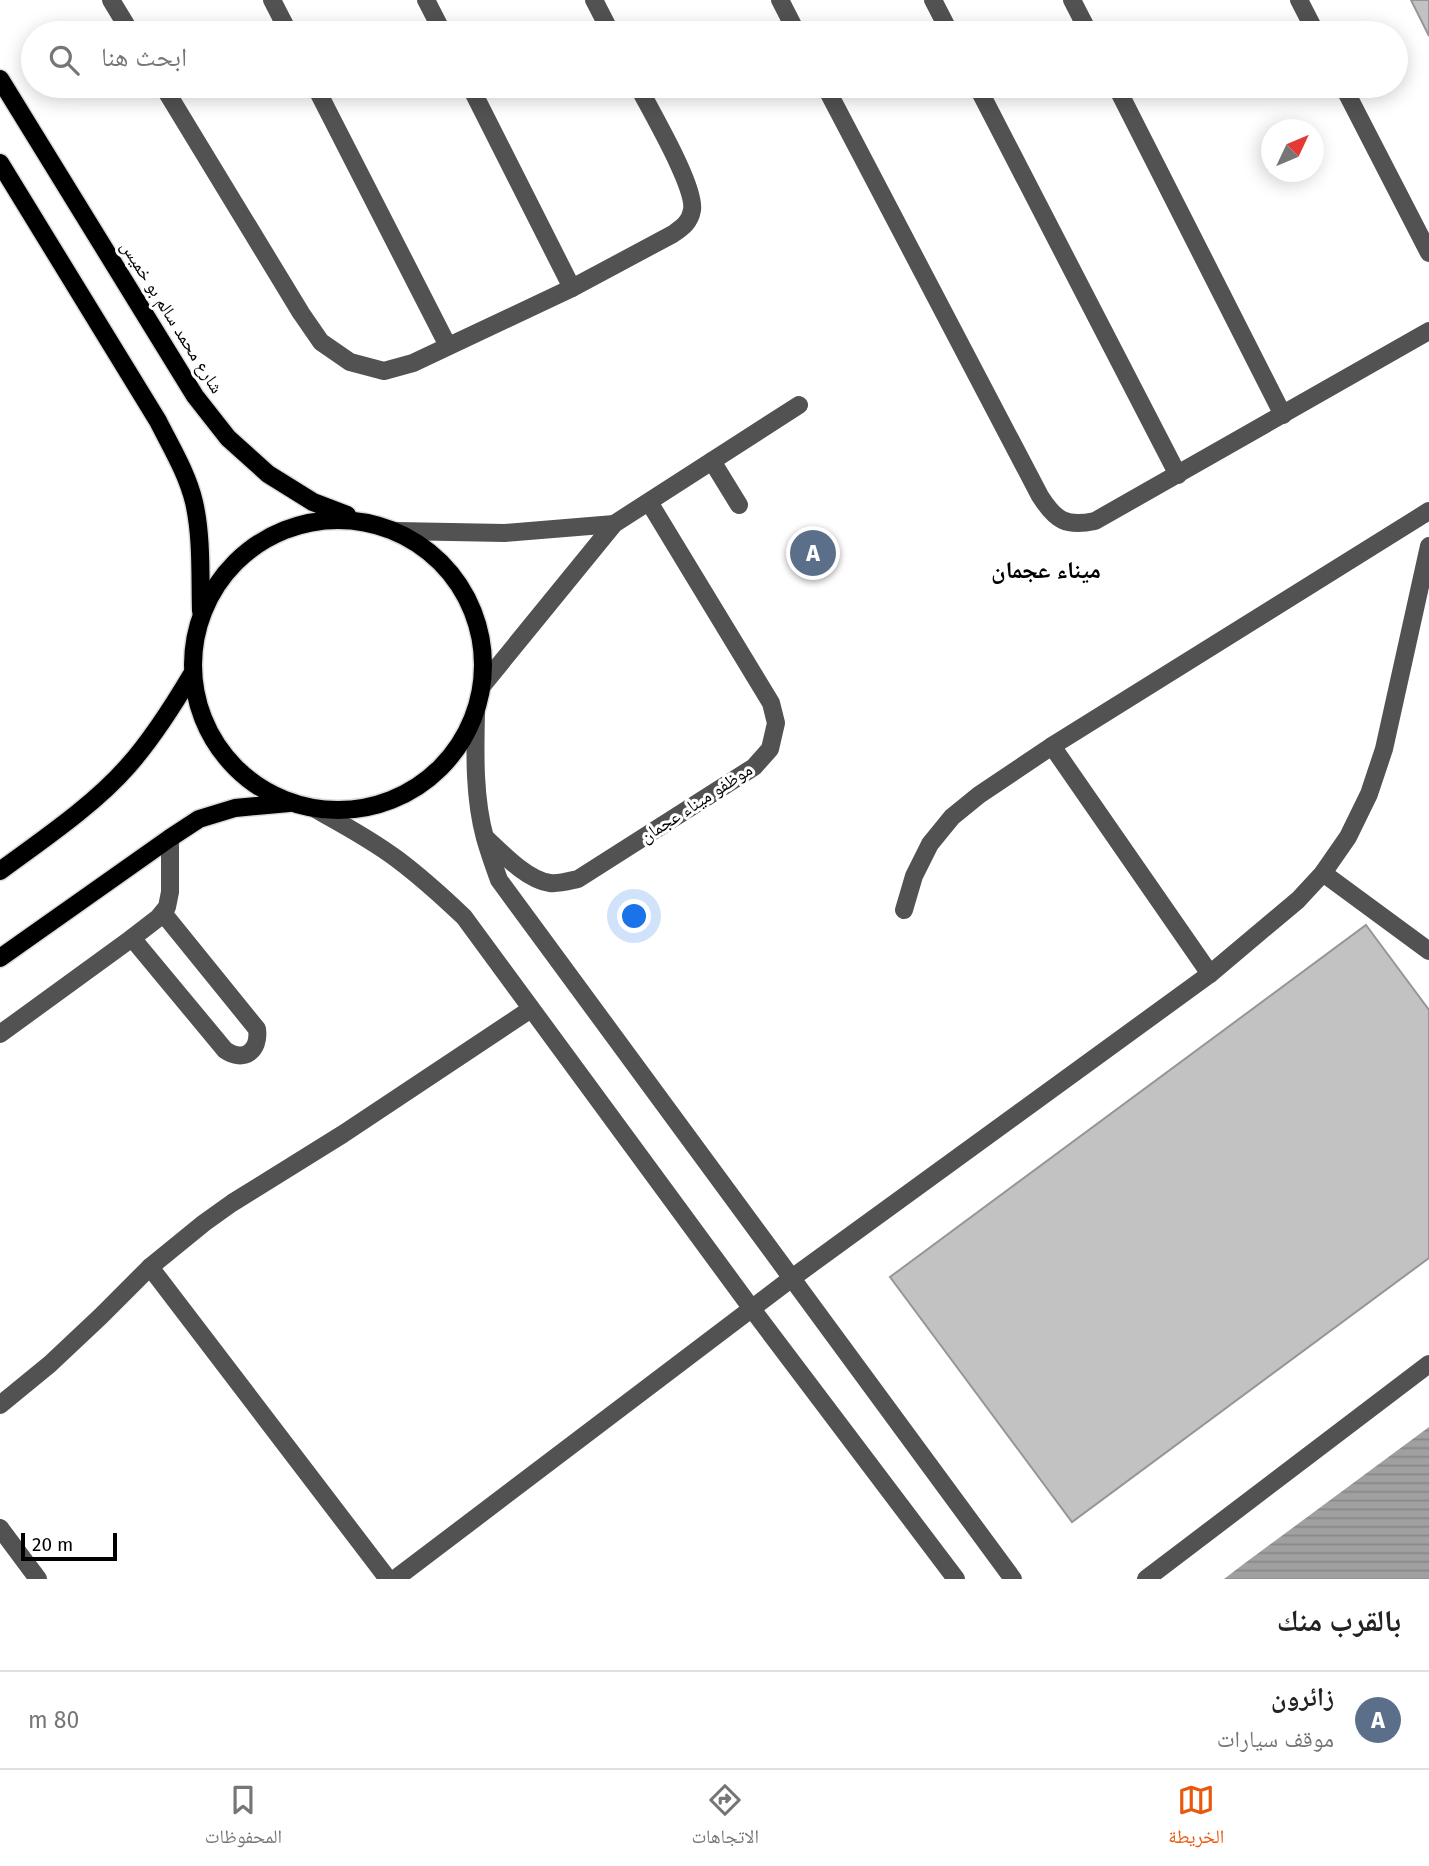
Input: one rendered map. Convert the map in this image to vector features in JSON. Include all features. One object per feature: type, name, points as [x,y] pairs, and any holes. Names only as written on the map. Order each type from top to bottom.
[{"type":"main road","name":"شارع محمد سالم بو خميس","points":[[0,79],[195,396],[228,438],[268,474],[313,502],[364,521]]},
{"type":"main road","points":[[3,175],[158,421],[180,464],[194,501],[200,553],[201,612]]},
{"type":"main road","points":[[323,520],[364,521],[396,531],[428,551],[454,578],[473,611],[482,648],[482,686],[476,713],[452,757],[414,790],[367,808],[342,811],[317,810],[289,803],[240,774],[206,728],[192,674],[193,642],[201,612],[220,577],[249,549],[284,529],[323,520]]},
{"type":"main road","points":[[5,864],[102,793],[128,767],[152,737],[192,674]]},
{"type":"main road","points":[[0,958],[199,819],[235,807],[289,803]]},
{"type":"lane","points":[[111,0],[124,21]]},
{"type":"lane","points":[[272,0],[283,21]]},
{"type":"lane","points":[[426,0],[437,21]]},
{"type":"lane","points":[[594,0],[605,21]]},
{"type":"lane","points":[[780,0],[791,21]]},
{"type":"lane","points":[[933,0],[944,21]]},
{"type":"lane","points":[[1072,0],[1083,21]]},
{"type":"lane","points":[[1299,0],[1310,21]]},
{"type":"lane","points":[[170,98],[293,301],[321,342],[350,362],[384,372],[413,363],[572,288],[686,225],[692,211],[692,197],[644,98]]},
{"type":"lane","points":[[321,98],[448,346]]},
{"type":"lane","points":[[476,98],[572,288]]},
{"type":"lane","points":[[831,98],[1040,496],[1047,508],[1062,521],[1078,525],[1095,521],[1429,331]]},
{"type":"lane","points":[[983,98],[1178,475]]},
{"type":"lane","points":[[1122,98],[1283,415]]},
{"type":"lane","points":[[1349,98],[1428,250]]},
{"type":"lane","points":[[482,686],[614,524],[799,405]]},
{"type":"lane","points":[[712,461],[739,505]]},
{"type":"lane","name":"موظفو ميناء عجمان","points":[[484,837],[534,877],[549,883],[578,879],[754,767],[771,749],[776,723],[771,703],[649,502]]},
{"type":"lane","points":[[904,910],[914,876],[930,844],[952,817],[979,795],[1052,746],[1429,511]]},
{"type":"lane","points":[[396,531],[505,533],[614,524]]},
{"type":"lane","points":[[395,1579],[792,1278],[1210,974],[1298,900],[1323,873],[1348,837],[1369,794],[1384,749],[1429,546]]},
{"type":"lane","points":[[476,713],[477,787],[484,837],[499,880],[1013,1579]]},
{"type":"lane","points":[[1052,746],[1210,974]]},
{"type":"lane","points":[[317,810],[395,857],[464,917],[752,1309],[956,1579]]},
{"type":"lane","points":[[0,1034],[163,913],[170,892],[170,838]]},
{"type":"lane","points":[[1323,873],[1429,951]]},
{"type":"lane","points":[[132,938],[225,1050],[232,1055],[249,1053],[258,1038],[257,1030],[163,913]]},
{"type":"lane","points":[[0,1405],[102,1317],[176,1244],[232,1203],[343,1134],[531,1009]]},
{"type":"lane","points":[[150,1267],[388,1579]]},
{"type":"lane","points":[[1146,1579],[1429,1364]]},
{"type":"lane","points":[[0,1528],[38,1579]]},
{"type":"shaded area","points":[[1429,1427],[1429,1579],[1224,1579],[1241,1566]]},
{"type":"building","points":[[1411,0],[1429,0],[1429,36]]},
{"type":"building","points":[[1366,925],[1429,1010],[1429,1258],[1072,1522],[890,1277]]},
{"type":"place","name":"زائرون","points":[[813,553]]},
{"type":"district","name":"ميناء عجمان","points":[[1046,570]]}]
